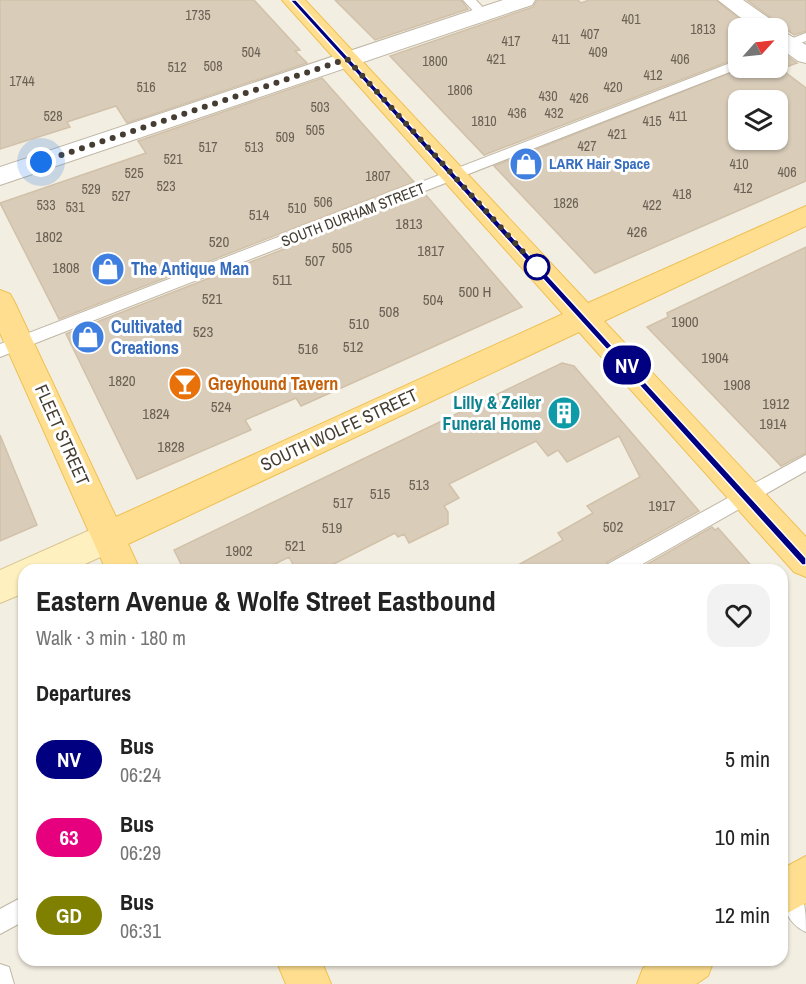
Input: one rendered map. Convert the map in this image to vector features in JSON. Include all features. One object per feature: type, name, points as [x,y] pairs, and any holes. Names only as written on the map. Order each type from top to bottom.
[{"type":"main road","points":[[293,0],[806,561]]},
{"type":"main road","name":"SOUTH WOLFE STREET","points":[[49,564],[582,316],[806,215]]},
{"type":"main road","name":"FLEET STREET","points":[[0,301],[10,347],[120,564]]},
{"type":"main road","points":[[0,587],[18,579]]},
{"type":"main road","points":[[301,966],[309,984]]},
{"type":"street","points":[[0,176],[347,59],[476,7],[524,0]]},
{"type":"street","points":[[729,0],[754,18]]},
{"type":"lane","name":"SOUTH DURHAM STREET","points":[[10,347],[728,68]]},
{"type":"lane","points":[[625,564],[806,462]]},
{"type":"lane","points":[[0,922],[18,912]]},
{"type":"lane","points":[[0,976],[2,984]]},
{"type":"building","points":[[0,0],[254,0],[300,50],[295,51],[307,63],[127,123],[116,106],[67,122],[70,127],[0,149]]},
{"type":"building","points":[[335,0],[461,0],[468,9],[375,40]]},
{"type":"building","points":[[537,0],[578,0],[581,3],[589,0],[716,0],[738,18],[728,18],[728,62],[484,155],[390,56],[533,7]]},
{"type":"building","points":[[747,0],[806,0],[806,31],[794,35],[788,31],[788,18],[771,18]]},
{"type":"building","points":[[788,56],[797,63],[788,66]]},
{"type":"building","points":[[728,74],[728,78],[788,78],[788,74],[806,88],[806,181],[595,273],[494,166]]},
{"type":"building","points":[[322,78],[414,182],[59,319],[0,203],[146,153],[138,141]]},
{"type":"building","points":[[425,194],[522,307],[301,406],[296,398],[245,420],[251,430],[137,479],[66,334]]},
{"type":"building","points":[[806,247],[806,453],[781,466],[647,327],[668,317],[667,313]]},
{"type":"building","points":[[562,363],[574,366],[699,511],[606,564],[520,564],[563,540],[558,533],[593,513],[587,506],[640,477],[619,436],[567,462],[558,450],[548,456],[536,441],[449,484],[459,498],[444,506],[448,512],[448,524],[409,543],[404,534],[398,537],[395,533],[334,564],[293,564],[289,557],[275,564],[181,564],[174,550]]},
{"type":"building","points":[[0,435],[37,525],[0,541]]},
{"type":"building","points":[[712,527],[715,530],[718,528],[750,564],[647,564]]},
{"type":"bus line","name":"NV","points":[[293,0],[806,561]]},
{"type":"place","name":"LARK Hair Space","points":[[526,164]]},
{"type":"place","name":"The Antique Man","points":[[108,269]]},
{"type":"place","name":"Cultivated Creations","points":[[88,337]]},
{"type":"place","name":"Greyhound Tavern","points":[[185,384]]},
{"type":"place","name":"Lilly & Zeiler Funeral Home","points":[[564,413]]},
{"type":"route","points":[[41,162],[347,59],[537,267]]}]
